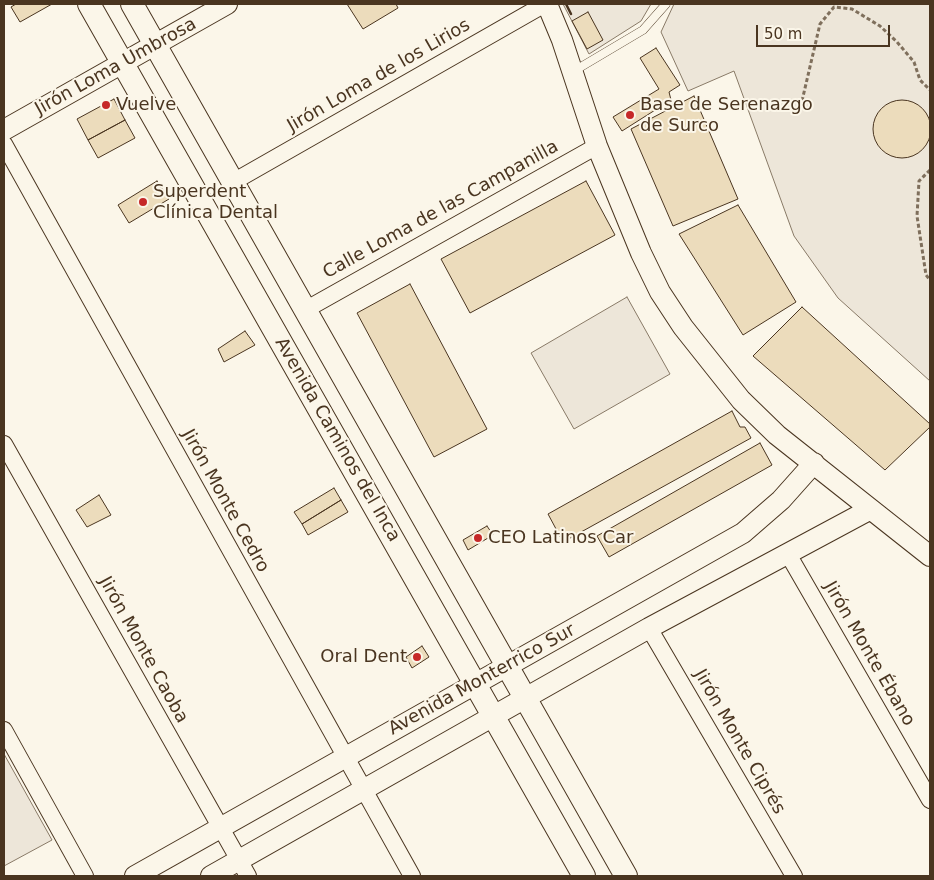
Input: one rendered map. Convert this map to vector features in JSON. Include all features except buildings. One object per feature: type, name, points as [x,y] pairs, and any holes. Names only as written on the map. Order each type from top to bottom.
[{"type":"main road","name":"Avenida Caminos del Inca","points":[[89,4],[584,876]]},
{"type":"main road","name":"Avenida Caminos del Inca","points":[[132,4],[626,876]]},
{"type":"street","name":"Jirón Loma Umbrosa","points":[[4,130],[227,4]]},
{"type":"street","points":[[546,4],[573,72],[597,146],[641,253],[660,292],[683,327],[741,400],[776,435],[814,463],[869,510],[930,556]]},
{"type":"street","name":"Jirón Loma de los Lirios","points":[[233,182],[546,4]]},
{"type":"street","name":"Jirón Monte Cedro","points":[[4,144],[412,876]]},
{"type":"street","name":"Calle Loma de las Campanilla","points":[[305,310],[597,146]]},
{"type":"street","name":"Jirón Monte Caoba","points":[[4,444],[243,868]]},
{"type":"street","name":"Avenida Monterrico Sur","points":[[135,876],[743,533],[781,500],[814,463]]},
{"type":"street","name":"Avenida Monterrico Sur","points":[[211,876],[243,868],[363,790],[650,628],[869,510]]},
{"type":"street","name":"Jirón Monte Ébano","points":[[788,554],[930,800]]},
{"type":"street","name":"Jirón Monte Ciprés","points":[[650,628],[794,876]]},
{"type":"street","points":[[4,730],[85,876]]},
{"type":"lane","points":[[573,72],[643,30],[666,4]]},
{"type":"path","points":[[802,101],[820,24],[834,7],[852,9],[880,26],[914,62],[920,80],[930,90]]},
{"type":"path","points":[[930,170],[919,181],[917,216],[926,276],[930,280]]},
{"type":"shaded area","points":[[563,4],[651,4],[641,21],[589,54]]},
{"type":"shaded area","points":[[674,4],[930,4],[930,381],[838,298],[794,236],[734,71],[688,91],[661,32]]},
{"type":"shaded area","points":[[627,297],[670,374],[574,429],[531,353]]},
{"type":"shaded area","points":[[4,754],[52,840],[4,866]]},
{"type":"wall","points":[[566,4],[571,14]]},
{"type":"place","name":"Vuelve","points":[[106,105]]},
{"type":"place","name":"Base de Serenazgo de Surco","points":[[630,115]]},
{"type":"place","name":"Superdent Clínica Dental","points":[[143,202]]},
{"type":"place","name":"CEO Latinos Car","points":[[478,538]]},
{"type":"place","name":"Oral Dent","points":[[417,657]]}]
